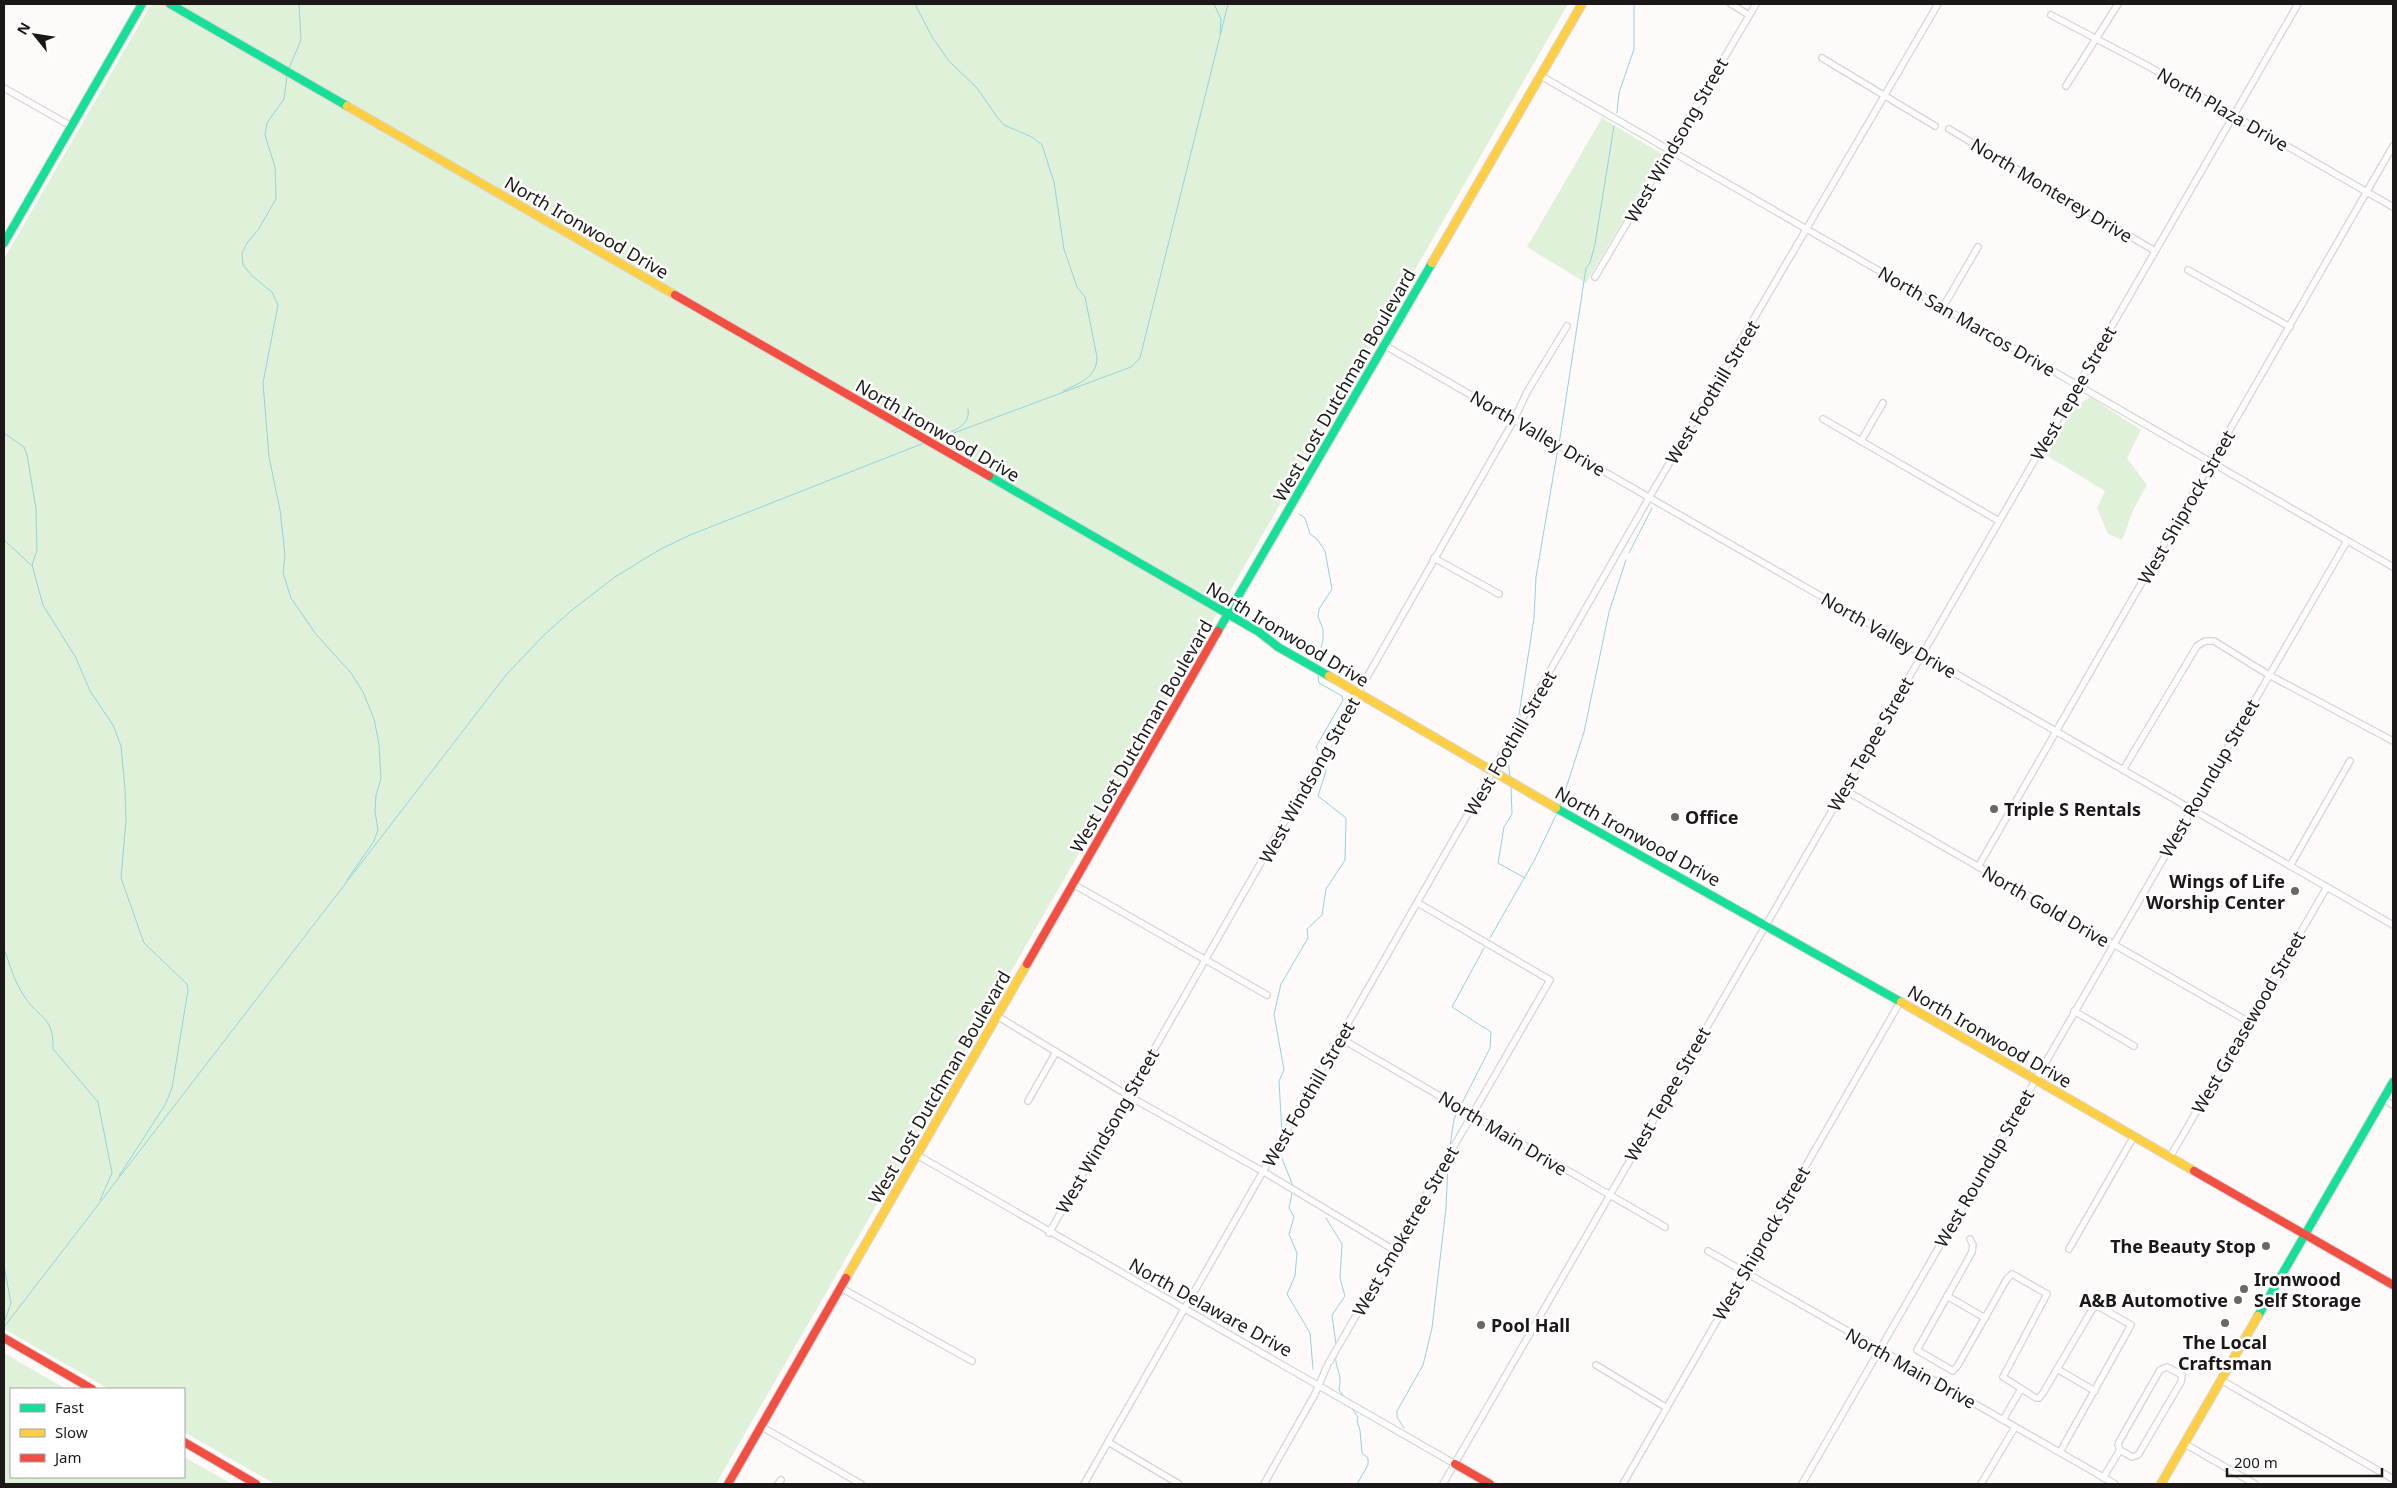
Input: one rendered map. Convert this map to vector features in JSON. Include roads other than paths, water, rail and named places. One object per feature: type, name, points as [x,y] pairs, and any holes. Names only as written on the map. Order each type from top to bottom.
[{"type":"street","points":[[4,243],[142,4]]},
{"type":"street","name":"North Ironwood Drive","points":[[170,4],[1228,614],[1258,632],[1278,648],[1493,772],[1664,870],[1765,924],[2393,1285]]},
{"type":"street","name":"West Lost Dutchman Boulevard","points":[[728,1484],[1228,614],[1582,4]]},
{"type":"street","points":[[1731,4],[1749,15]]},
{"type":"street","name":"West Windsong Street","points":[[1595,276],[1756,4]]},
{"type":"street","name":"West Foothill Street","points":[[1084,1484],[1650,498],[1938,4]]},
{"type":"street","points":[[2066,86],[2080,62],[2097,40],[2118,4]]},
{"type":"street","name":"West Tepee Street","points":[[1443,1484],[2298,4]]},
{"type":"street","name":"North Plaza Drive","points":[[2051,15],[2234,115],[2393,206]]},
{"type":"street","points":[[1822,58],[1935,126]]},
{"type":"street","name":"North San Marcos Drive","points":[[1541,76],[2393,567]]},
{"type":"street","points":[[4,88],[71,126]]},
{"type":"street","name":"North Monterey Drive","points":[[1949,129],[2155,250]]},
{"type":"street","name":"West Shiprock Street","points":[[1978,867],[2212,463],[2285,333],[2369,192],[2393,146]]},
{"type":"street","points":[[1944,307],[1978,247]]},
{"type":"street","points":[[2188,270],[2290,327]]},
{"type":"street","name":"West Windsong Street","points":[[1049,1233],[1514,420],[1527,392],[1540,374],[1567,326]]},
{"type":"street","name":"North Valley Drive","points":[[1384,345],[2393,925]]},
{"type":"street","points":[[1861,441],[1883,403]]},
{"type":"street","points":[[1823,419],[1999,521]]},
{"type":"street","name":"West Roundup Street","points":[[1805,1483],[1879,1350],[2074,1011],[2347,541]]},
{"type":"street","points":[[1434,558],[1499,594]]},
{"type":"street","points":[[2123,770],[2197,646],[2204,640],[2214,641],[2269,675],[2393,741]]},
{"type":"street","points":[[2290,866],[2350,761]]},
{"type":"street","name":"North Gold Drive","points":[[1843,789],[2249,1022]]},
{"type":"street","points":[[1073,884],[1267,995]]},
{"type":"street","name":"West Greasewood Street","points":[[2170,1157],[2326,887]]},
{"type":"street","name":"West Smoketree Street","points":[[1264,1484],[1319,1385],[1332,1357],[1550,980],[1418,903]]},
{"type":"street","name":"West Shiprock Street","points":[[1623,1484],[1900,1002]]},
{"type":"street","points":[[2074,1011],[2134,1046]]},
{"type":"street","points":[[997,1016],[1128,1096],[1264,1172],[1394,1250]]},
{"type":"street","name":"North Main Drive","points":[[1340,1038],[1473,1114],[1608,1196],[1665,1227]]},
{"type":"street","points":[[1028,1101],[1056,1052]]},
{"type":"street","points":[[2161,1484],[2393,1082]]},
{"type":"street","points":[[2383,1099],[2393,1105]]},
{"type":"street","points":[[2069,1249],[2134,1136]]},
{"type":"street","name":"North Delaware Drive","points":[[918,1156],[1049,1233],[1490,1484]]},
{"type":"street","points":[[1970,1239],[1973,1245],[1972,1252],[1917,1350],[1953,1370],[2007,1279],[2012,1274],[2047,1294],[2003,1377],[2039,1398],[2095,1306],[2130,1325],[2060,1452]]},
{"type":"street","name":"North Main Drive","points":[[1708,1251],[2115,1484]]},
{"type":"street","points":[[841,1288],[972,1361]]},
{"type":"street","points":[[1947,1296],[1985,1318]]},
{"type":"street","points":[[4,1338],[90,1388]]},
{"type":"street","points":[[1596,1365],[1666,1408]]},
{"type":"street","points":[[2103,1478],[2120,1450],[2118,1445],[2120,1440],[2160,1370],[2167,1367],[2182,1375],[2181,1382],[2138,1455],[2132,1457],[2120,1450]]},
{"type":"street","points":[[2057,1369],[2095,1391]]},
{"type":"street","points":[[2221,1380],[2393,1478]]},
{"type":"street","points":[[2003,1420],[2021,1389]]},
{"type":"street","points":[[762,1427],[858,1484]]},
{"type":"street","points":[[1982,1484],[2015,1427]]},
{"type":"street","points":[[1108,1442],[1179,1484]]},
{"type":"street","points":[[185,1443],[256,1484]]},
{"type":"street","points":[[2185,1444],[2255,1484]]},
{"type":"waterway","points":[[289,68],[301,40],[299,4]]},
{"type":"waterway","points":[[915,4],[932,37],[949,61],[977,88],[1004,125],[1032,137],[1042,145],[1054,182],[1064,249],[1077,287],[1085,297],[1097,357],[1094,370],[1090,375],[1063,391]]},
{"type":"waterway","points":[[1214,4],[1221,19],[1220,33]]},
{"type":"waterway","points":[[935,440],[1131,367],[1140,358],[1228,4]]},
{"type":"waterway","points":[[1617,113],[1619,93],[1634,49],[1634,4]]},
{"type":"waterway","points":[[287,76],[284,99],[267,123],[265,135],[275,167],[276,199],[242,253],[243,265],[252,276],[272,292],[278,305],[263,383],[269,457],[280,510],[285,555],[283,573],[291,598],[315,633],[351,673],[363,692],[374,719],[379,744],[381,779],[376,795],[375,811],[378,830],[374,841],[347,880]]},
{"type":"waterway","points":[[1559,444],[1586,268],[1590,263],[1595,244],[1614,126]]},
{"type":"waterway","points":[[942,436],[965,423],[968,409]]},
{"type":"waterway","points":[[4,433],[24,447],[27,455],[36,509],[37,550],[32,565],[43,605],[76,658],[90,691],[113,725],[121,746],[126,820],[121,878],[144,943],[187,984],[188,990],[172,1088],[165,1105],[119,1176]]},
{"type":"waterway","points":[[4,1327],[506,675],[544,635],[572,610],[615,577],[659,550],[690,535],[924,443]]},
{"type":"waterway","points":[[1518,721],[1534,618],[1536,577],[1558,448]]},
{"type":"waterway","points":[[1629,553],[1652,508]]},
{"type":"waterway","points":[[1299,514],[1305,518],[1310,534],[1317,539],[1325,551],[1332,589],[1319,609],[1318,617],[1323,629],[1323,640],[1318,660]]},
{"type":"waterway","points":[[4,540],[31,565]]},
{"type":"waterway","points":[[1560,807],[1584,732],[1609,612],[1626,560]]},
{"type":"waterway","points":[[1318,676],[1319,683],[1342,696],[1343,700],[1316,747],[1318,750]]},
{"type":"waterway","points":[[1510,777],[1508,761],[1514,739]]},
{"type":"waterway","points":[[1282,1134],[1279,1081],[1284,1070],[1274,1014],[1281,984],[1308,938],[1307,929],[1322,915],[1326,889],[1345,860],[1346,818],[1318,796],[1326,771],[1325,765]]},
{"type":"waterway","points":[[1511,786],[1512,814],[1504,827],[1498,863],[1525,878]]},
{"type":"waterway","points":[[1490,938],[1535,859],[1557,813]]},
{"type":"waterway","points":[[1461,1105],[1490,1048],[1491,1032],[1452,1007],[1484,948]]},
{"type":"waterway","points":[[4,949],[21,991],[30,1004],[45,1019],[51,1030],[53,1049],[98,1102],[112,1173],[100,1200]]},
{"type":"waterway","points":[[1450,1146],[1454,1119],[1459,1109]]},
{"type":"waterway","points":[[1281,1145],[1281,1156],[1293,1186]]},
{"type":"waterway","points":[[1404,1428],[1397,1417],[1397,1411],[1423,1365],[1432,1328],[1446,1208],[1448,1162]]},
{"type":"waterway","points":[[1292,1193],[1289,1208],[1294,1217],[1289,1234],[1297,1253],[1295,1276],[1287,1294],[1310,1333],[1313,1369]]},
{"type":"waterway","points":[[1326,1218],[1342,1244],[1340,1278],[1345,1296],[1332,1315],[1336,1344]]},
{"type":"waterway","points":[[4,1266],[11,1303],[4,1323]]},
{"type":"waterway","points":[[1336,1355],[1336,1364],[1340,1378],[1339,1390],[1345,1398]]},
{"type":"waterway","points":[[1351,1407],[1358,1417],[1362,1453],[1368,1458],[1368,1465],[1357,1484]]},
{"type":"place","name":"Triple S Rentals","points":[[1994,809]]},
{"type":"place","name":"Office","points":[[1675,817]]},
{"type":"place","name":"Wings of Life Worship Center","points":[[2295,891]]},
{"type":"place","name":"The Beauty Stop","points":[[2266,1246]]},
{"type":"place","name":"Ironwood Self Storage","points":[[2244,1289]]},
{"type":"place","name":"A&B Automotive","points":[[2238,1300]]},
{"type":"place","name":"The Local Craftsman","points":[[2225,1323]]},
{"type":"place","name":"Pool Hall","points":[[1481,1325]]}]
